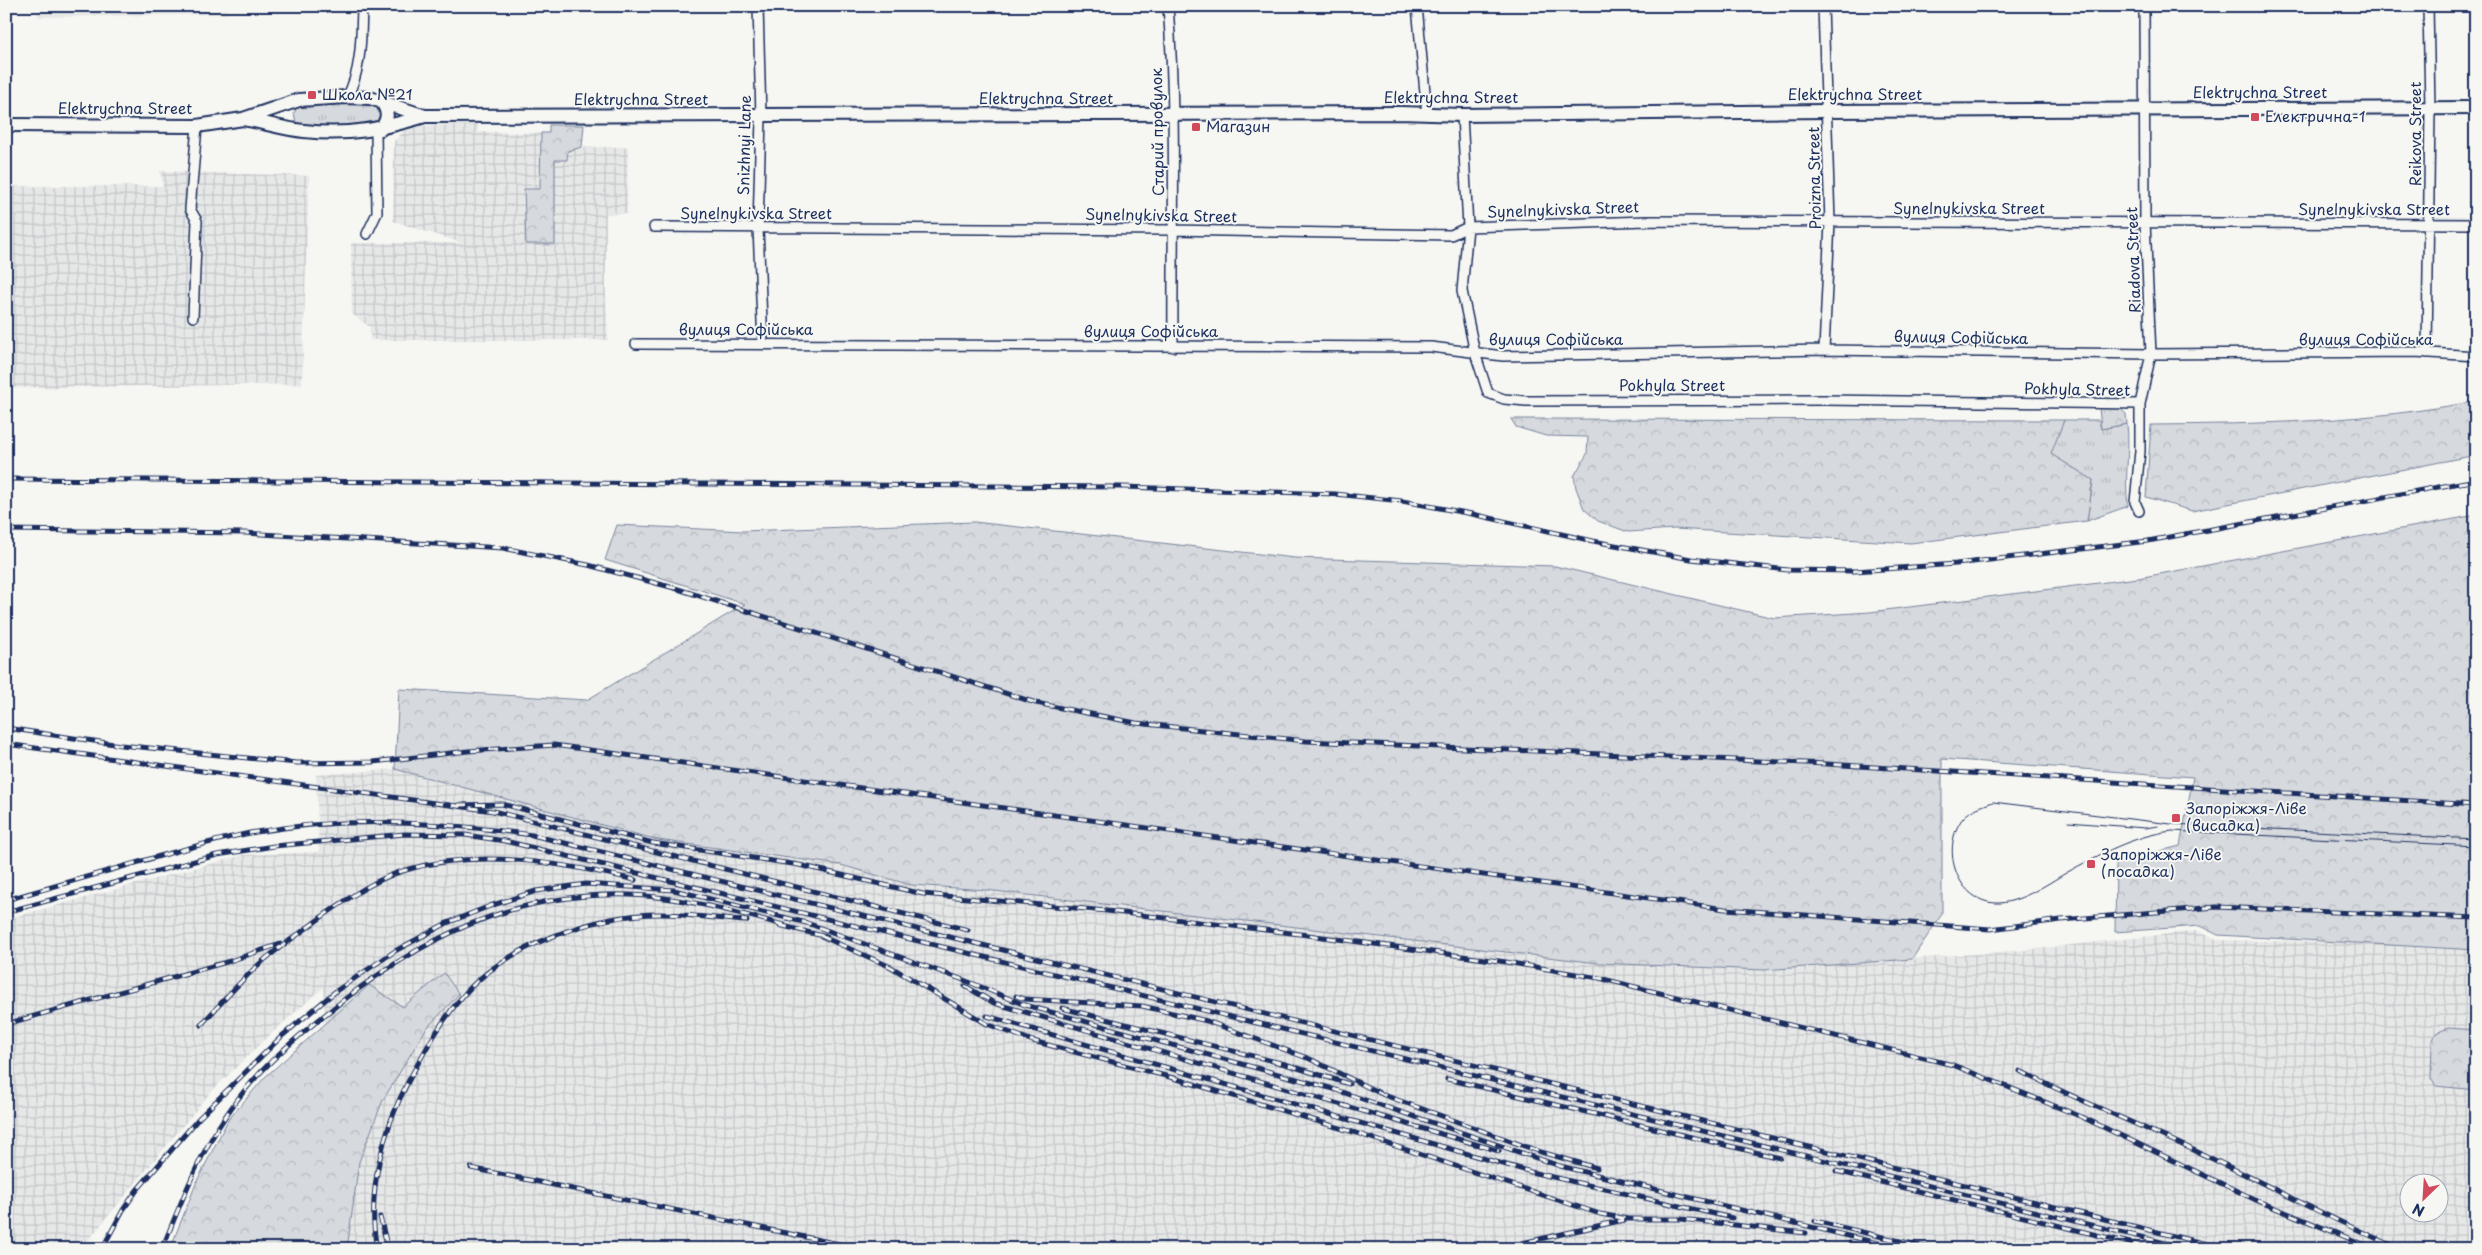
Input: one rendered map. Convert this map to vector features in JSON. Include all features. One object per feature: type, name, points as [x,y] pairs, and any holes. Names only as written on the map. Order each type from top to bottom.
[{"type":"street","points":[[347,97],[354,85],[357,70],[362,6]]},
{"type":"street","name":"Snizhnyi Lane","points":[[758,6],[761,117],[758,228],[763,344]]},
{"type":"street","name":"Старий провулок","points":[[1168,6],[1174,115],[1172,230],[1174,347]]},
{"type":"street","points":[[1417,6],[1427,114]]},
{"type":"street","name":"Proizna Street","points":[[1823,6],[1828,111],[1830,222],[1824,350]]},
{"type":"street","name":"Riadova Street","points":[[2139,511],[2135,502],[2140,451],[2140,404],[2150,354],[2146,222],[2144,6]]},
{"type":"street","name":"Reikova Street","points":[[2427,353],[2430,108],[2428,6]]},
{"type":"street","points":[[357,70],[359,86],[364,98]]},
{"type":"street","name":"Elektrychna Street","points":[[6,125],[197,126],[243,119],[299,100],[347,97],[382,102],[426,116]]},
{"type":"street","points":[[367,234],[377,213],[379,130],[387,120],[387,110],[382,102]]},
{"type":"street","points":[[288,103],[285,110],[286,121],[291,128]]},
{"type":"street","name":"Elektrychna Street","points":[[243,119],[291,128],[336,133],[379,130],[426,116],[1462,115],[2476,108]]},
{"type":"street","name":"Pokhyla Street","points":[[1462,115],[1468,227],[1462,291],[1475,353],[1488,393],[1504,399],[1824,400],[2140,404]]},
{"type":"street","points":[[193,317],[197,221],[190,209],[197,126]]},
{"type":"street","name":"Synelnykivska Street","points":[[654,227],[1172,230],[1451,235],[1468,227],[1647,221],[2476,224]]},
{"type":"street","name":"вулиця Софійська","points":[[636,344],[1431,347],[1503,356],[1824,350],[2150,354],[2427,353],[2476,356]]},
{"type":"shaded area","points":[[38,6],[227,6],[227,14],[38,17]]},
{"type":"shaded area","points":[[478,125],[478,132],[541,133],[540,190],[525,189],[555,244],[555,160],[567,151],[582,147],[628,147],[627,214],[606,214],[608,340],[370,340],[370,327],[352,314],[351,243],[462,243],[393,221],[394,141],[405,130],[416,126]]},
{"type":"shaded area","points":[[160,171],[309,176],[302,384],[6,388],[6,186],[163,186]]},
{"type":"shaded area","points":[[395,769],[658,840],[841,865],[911,885],[986,890],[1598,963],[1764,970],[2025,950],[2196,931],[2217,940],[2476,945],[2476,1249],[335,1249],[324,987],[263,1041],[210,1093],[81,1249],[9,1249],[6,1245],[6,919],[243,855],[319,852],[316,775]]},
{"type":"green space","points":[[304,104],[373,104],[381,110],[381,120],[372,126],[302,126],[296,123],[294,113],[297,107]]},
{"type":"green space","points":[[549,125],[584,125],[582,147],[568,151],[567,160],[555,160],[555,244],[526,244],[524,189],[540,189],[541,133],[549,133]]},
{"type":"green space","points":[[2476,401],[2476,455],[2192,511],[2146,497],[2151,425],[2274,423],[2355,418]]},
{"type":"green space","points":[[2099,407],[2119,407],[2126,414],[2127,424],[2101,429]]},
{"type":"green space","points":[[1511,419],[2064,420],[2051,454],[2093,480],[2087,521],[1911,543],[1675,529],[1628,532],[1598,521],[1584,509],[1576,488],[1574,476],[1587,454],[1588,437],[1546,436],[1516,427]]},
{"type":"green space","points":[[2064,420],[2099,420],[2101,429],[2127,424],[2128,506],[2087,521],[2093,480],[2050,454]]},
{"type":"green space","points":[[2476,515],[2476,950],[2218,935],[2200,926],[2115,932],[2116,862],[2180,846],[2193,777],[1942,759],[1942,914],[1912,959],[1764,970],[1598,963],[986,890],[911,885],[841,865],[658,840],[395,769],[399,689],[587,700],[745,604],[605,560],[617,525],[743,531],[974,522],[1295,558],[1555,566],[1774,618],[1870,612],[2138,578]]},
{"type":"green space","points":[[444,973],[459,994],[426,1029],[383,1100],[359,1162],[347,1249],[170,1249],[197,1181],[228,1120],[265,1077],[369,985],[403,1007]]},
{"type":"green space","points":[[2448,1028],[2476,1030],[2476,1090],[2436,1086],[2431,1079],[2432,1042],[2436,1033]]},
{"type":"tram line","points":[[2476,839],[2171,824],[1993,802],[1973,810],[1963,818],[1956,830],[1953,844],[1953,859],[1956,872],[1963,885],[1973,895],[1985,901],[2000,903],[2026,896],[2091,859],[2130,841],[2172,831],[2476,846]]},
{"type":"tram line","points":[[2068,822],[2145,828],[2158,826]]},
{"type":"railway","points":[[6,479],[1123,487],[1335,494],[1402,501],[1472,514],[1593,541],[1691,559],[1788,570],[1855,571],[1956,564],[2148,541],[2476,480]]},
{"type":"railway","points":[[6,530],[244,533],[503,548],[588,565],[678,589],[1036,703],[1136,723],[1306,741],[1827,764],[2476,805]]},
{"type":"railway","points":[[6,728],[121,745],[297,763],[373,762],[468,751],[554,745],[1725,909],[1990,929],[2061,920],[2216,907],[2476,918]]},
{"type":"railway","points":[[6,744],[493,811],[968,930]]},
{"type":"railway","points":[[458,805],[502,804],[653,843],[799,865],[923,894],[1107,911],[1308,935],[1506,962],[1599,978],[1953,1065],[2082,1117],[2258,1201],[2375,1249]]},
{"type":"railway","points":[[6,900],[212,842],[245,834],[290,827],[359,822],[429,824],[532,835],[2227,1249]]},
{"type":"railway","points":[[6,912],[217,855],[274,846],[405,834],[465,835],[505,841],[2190,1249]]},
{"type":"railway","points":[[201,1025],[249,974],[281,947],[343,902],[384,878],[406,870],[434,863],[462,860],[521,860],[579,868],[635,880]]},
{"type":"railway","points":[[102,1249],[123,1210],[137,1190],[199,1118],[282,1036],[336,991],[395,951],[447,923],[536,891],[586,884],[674,890],[807,923],[969,982],[1025,1005],[1330,1088],[1560,1166],[1902,1249]]},
{"type":"railway","points":[[162,1249],[207,1146],[237,1099],[285,1048],[326,1014],[395,964],[430,943],[467,926],[505,912],[544,902],[586,896],[650,896],[708,906],[784,925]]},
{"type":"railway","points":[[377,1249],[374,1228],[375,1184],[391,1119],[409,1080],[433,1037],[454,1006],[480,979],[526,948],[553,936],[608,920],[635,915],[660,914],[747,921]]},
{"type":"railway","points":[[779,925],[827,937]]},
{"type":"railway","points":[[821,936],[891,967],[987,1024],[1033,1041],[1177,1079],[1350,1131],[1600,1214],[1628,1219],[1681,1219],[1806,1233]]},
{"type":"railway","points":[[6,1024],[230,961],[280,944]]},
{"type":"railway","points":[[965,986],[994,1003],[1499,1151]]},
{"type":"railway","points":[[1016,996],[1025,999],[1142,1006],[1207,1021],[1310,1059],[1384,1095],[1541,1152],[1597,1168]]},
{"type":"railway","points":[[1062,1008],[1285,1064],[1349,1084]]},
{"type":"railway","points":[[987,1016],[1531,1172],[1732,1218]]},
{"type":"railway","points":[[2020,1071],[2202,1154],[2351,1227],[2401,1249]]},
{"type":"railway","points":[[1447,1079],[1780,1158]]},
{"type":"railway","points":[[471,1168],[863,1249]]},
{"type":"railway","points":[[1836,1171],[2154,1249]]},
{"type":"railway","points":[[380,1217],[388,1249]]},
{"type":"railway","points":[[1495,1249],[1624,1220]]},
{"type":"railway","points":[[1815,1221],[1934,1249]]},
{"type":"railway","points":[[1850,1243],[1867,1249]]},
{"type":"place","name":"Школа №21","points":[[312,95]]},
{"type":"place","name":"Електрична-1","points":[[2255,117]]},
{"type":"place","name":"Магазин","points":[[1196,127]]},
{"type":"place","name":"Запоріжжя-Ліве (висадка)","points":[[2176,818]]},
{"type":"place","name":"Запоріжжя-Ліве (посадка)","points":[[2091,864]]}]
